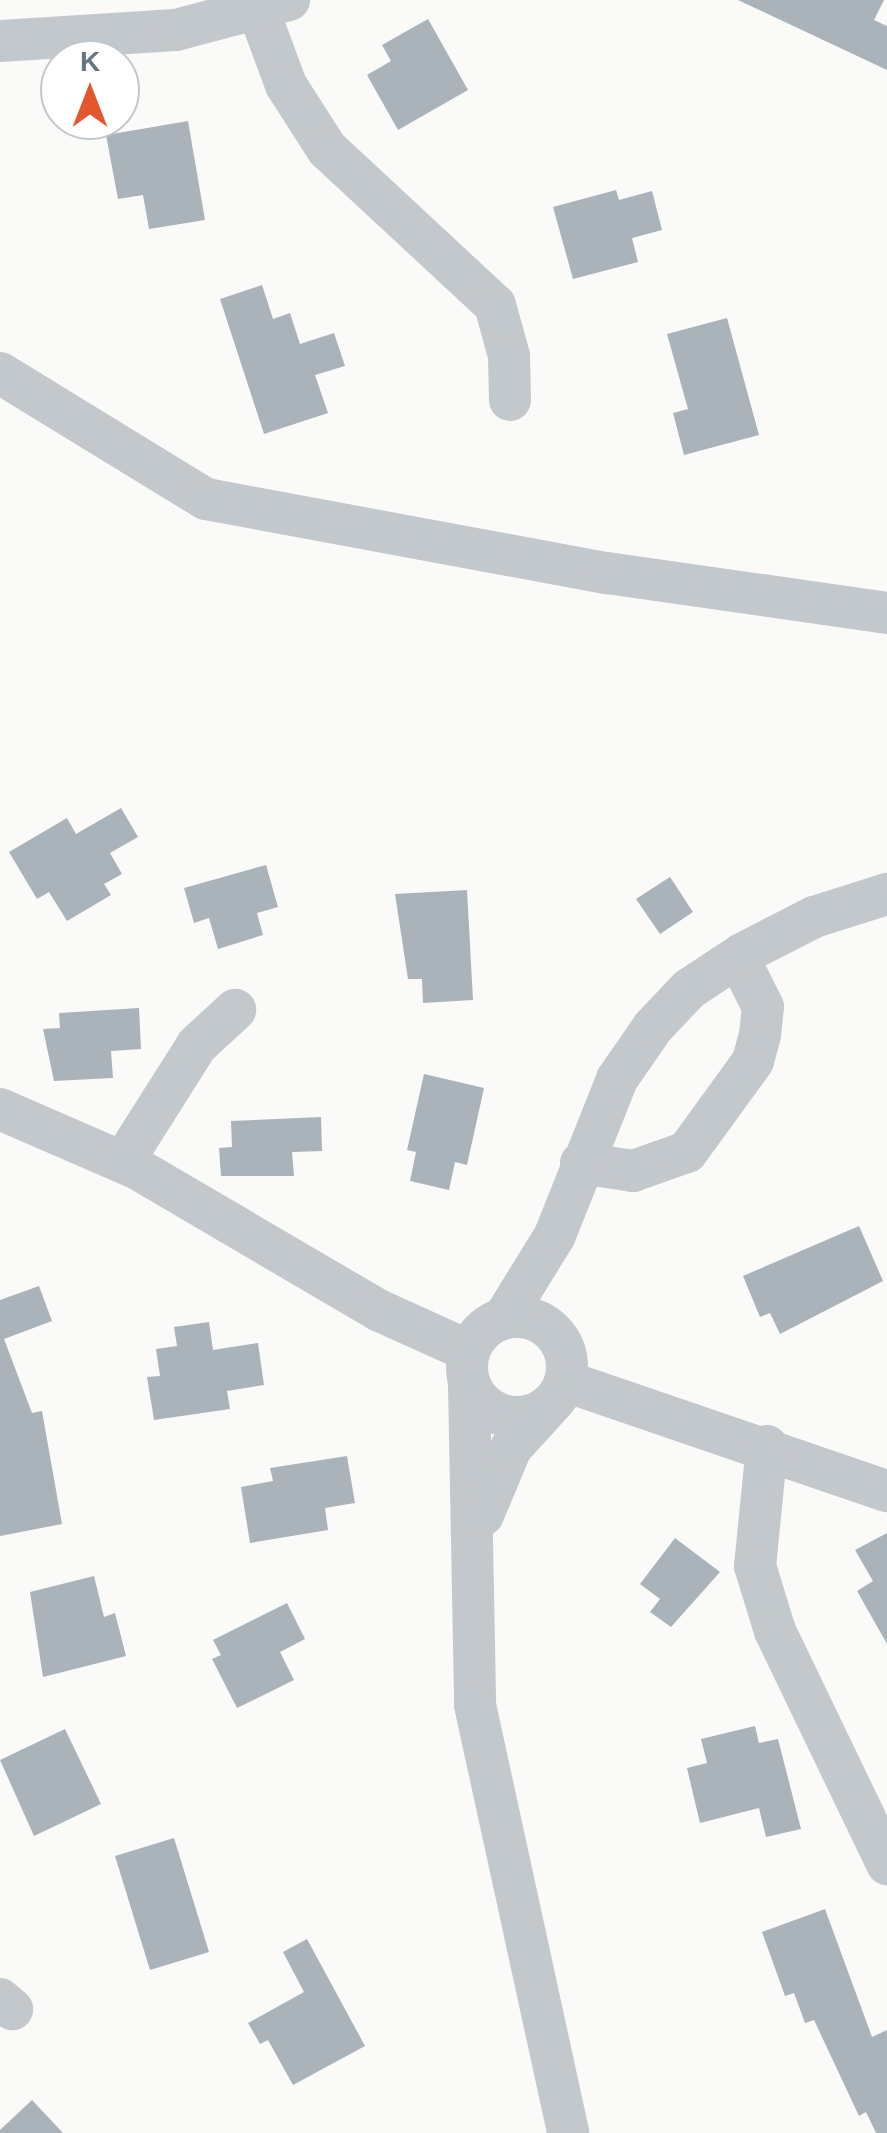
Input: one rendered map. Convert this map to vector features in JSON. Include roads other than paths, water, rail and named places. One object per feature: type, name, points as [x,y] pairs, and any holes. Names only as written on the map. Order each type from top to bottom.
[{"type":"street","points":[[0,41],[176,30],[274,6],[286,85],[327,149],[495,305],[510,356],[510,400]]},
{"type":"street","points":[[0,373],[206,499],[607,573],[887,613]]},
{"type":"street","points":[[568,2133],[475,1704],[476,1534],[469,1368],[555,1235],[617,1079],[653,1027],[689,989],[738,957],[814,917],[887,894]]},
{"type":"street","points":[[581,1163],[633,1171],[687,1152],[753,1061],[763,1007],[738,957]]},
{"type":"street","points":[[122,1162],[187,1058],[235,1010]]},
{"type":"street","points":[[0,1108],[122,1162],[378,1310],[469,1368],[506,1416],[559,1392],[768,1446],[887,1491]]},
{"type":"street","points":[[476,1534],[511,1448],[559,1392],[566,1356],[549,1328],[555,1235]]},
{"type":"street","points":[[504,1318],[549,1328]]},
{"type":"street","points":[[768,1446],[756,1566],[775,1631],[887,1864]]}]
